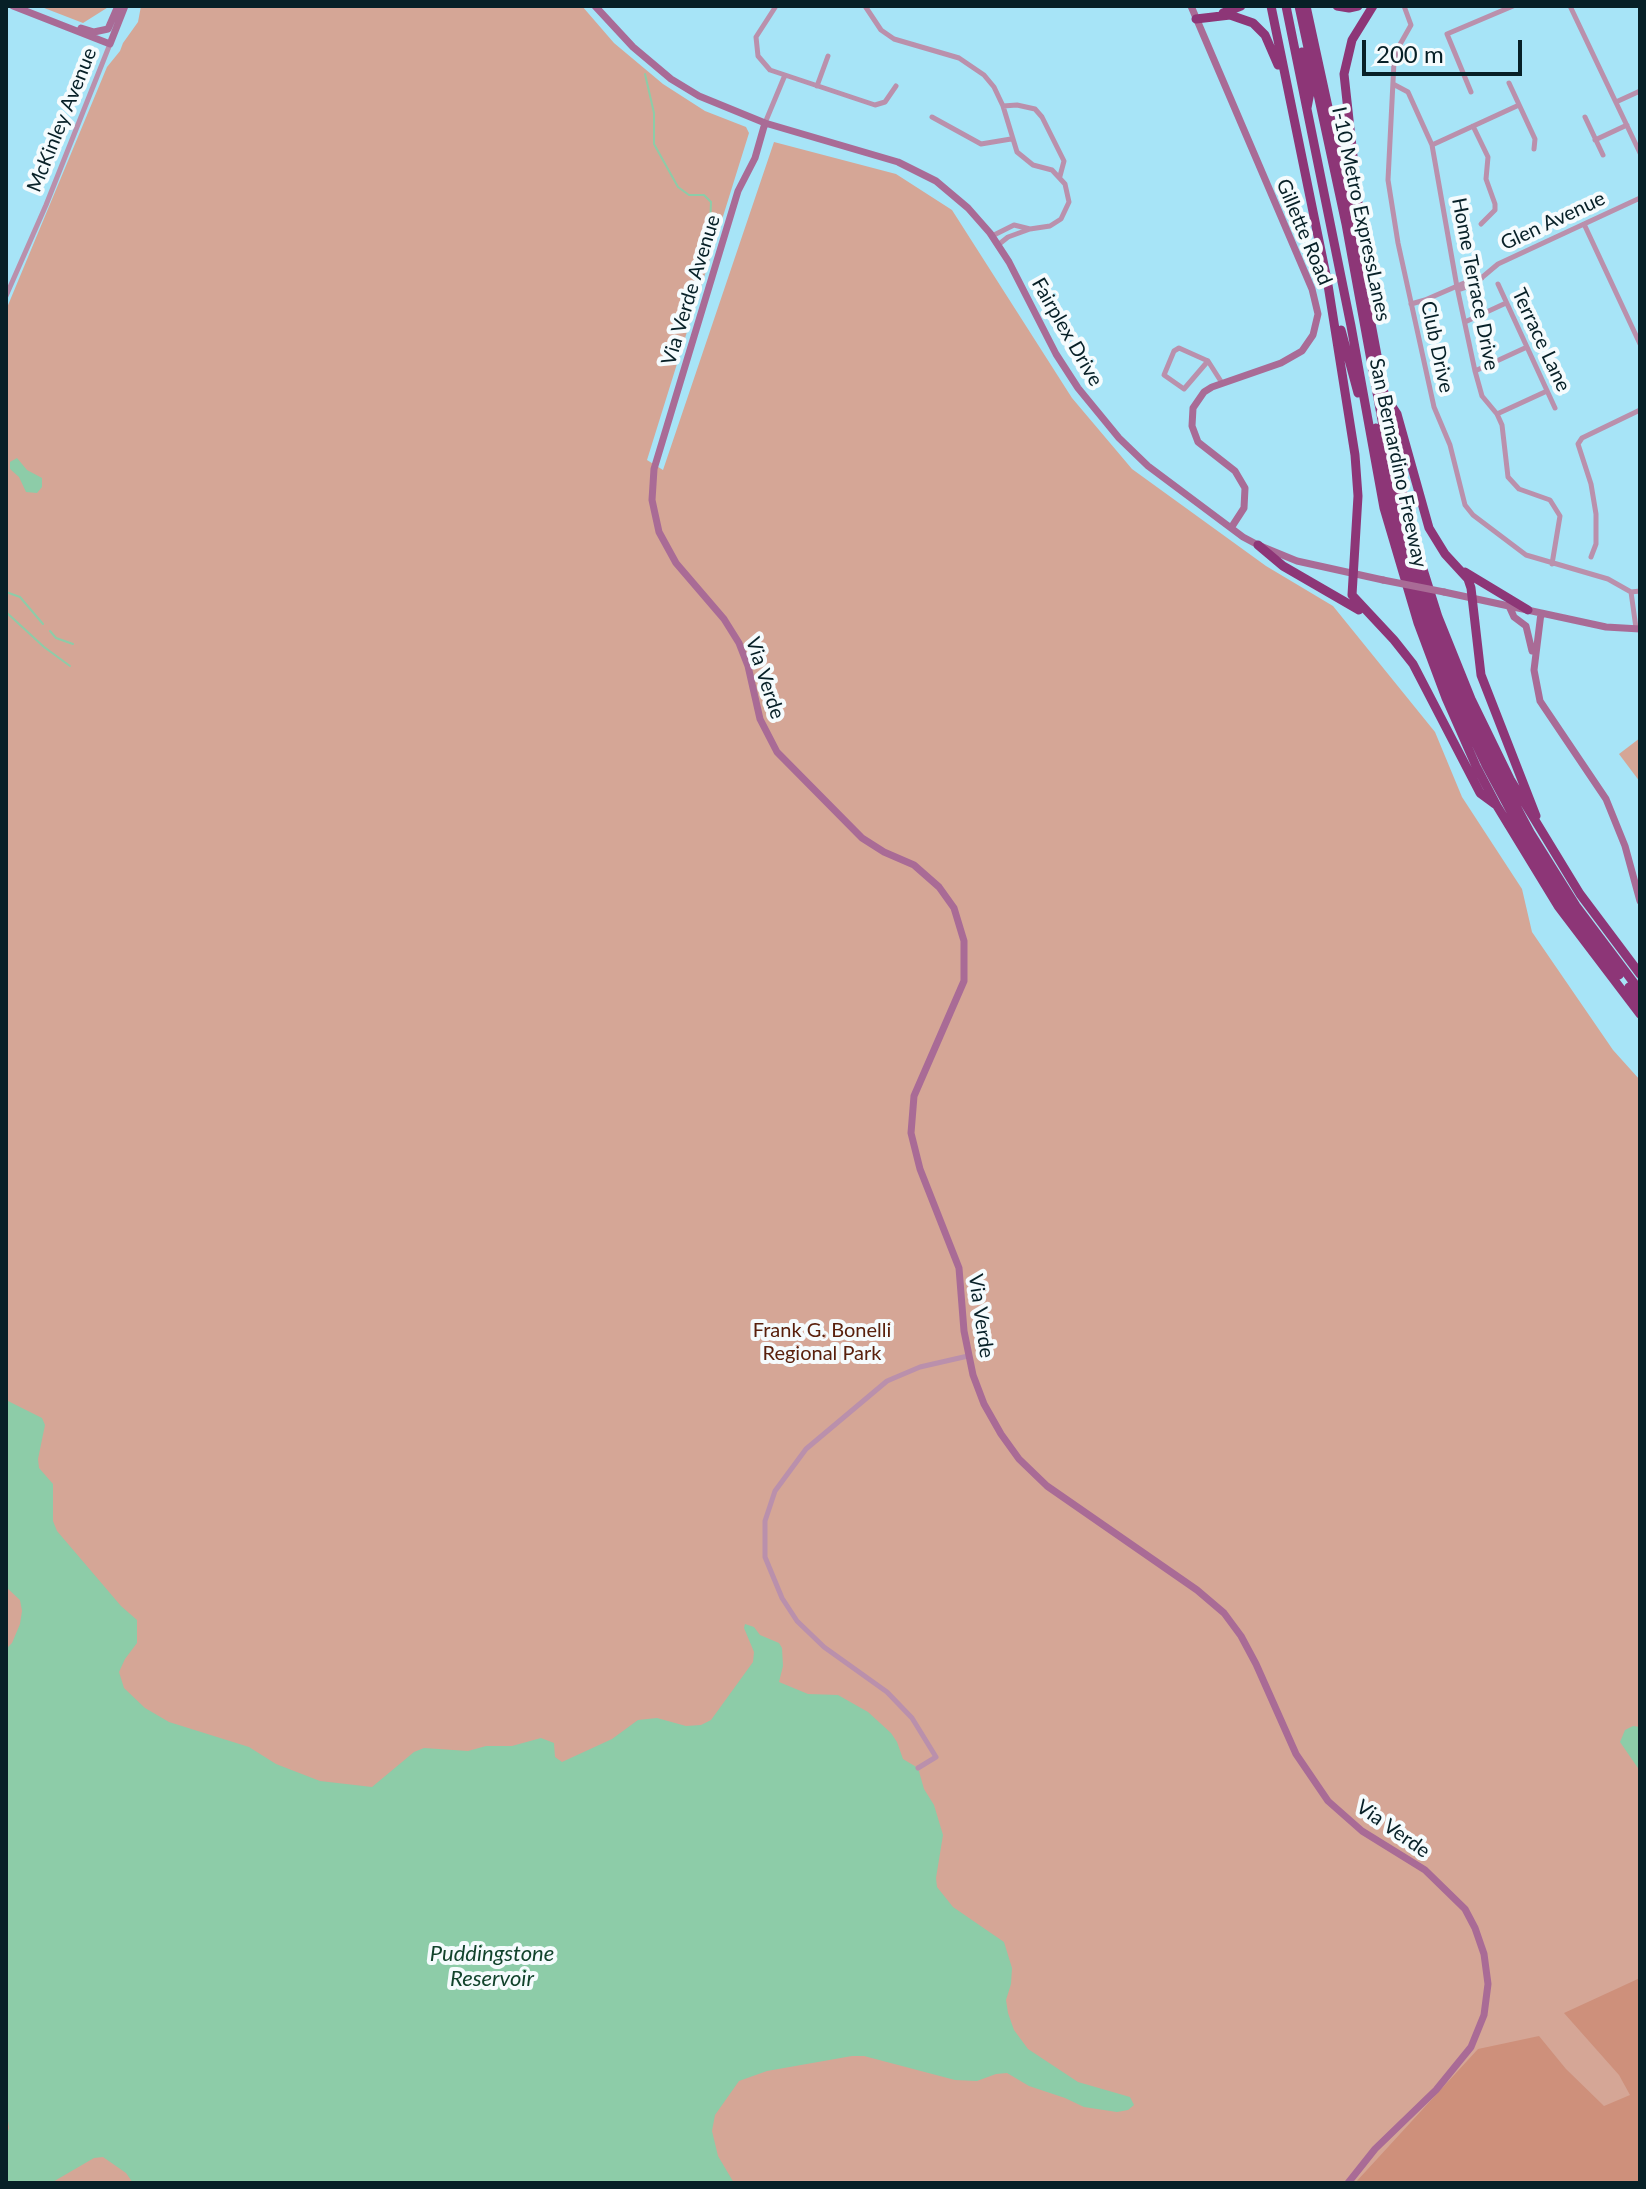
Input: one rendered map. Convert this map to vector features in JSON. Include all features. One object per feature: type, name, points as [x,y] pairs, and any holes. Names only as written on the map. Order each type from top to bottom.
[{"type":"highway","points":[[1196,19],[1241,6]]},
{"type":"highway","points":[[1271,6],[1328,285],[1357,469],[1352,595],[1413,664],[1480,793],[1497,806]]},
{"type":"highway","name":"San Bernardino Freeway","points":[[1286,6],[1374,454],[1393,541],[1418,623],[1446,698],[1497,806],[1558,906],[1640,1014]]},
{"type":"highway","name":"I-10 Metro ExpressLanes","points":[[1296,6],[1310,92],[1306,111]]},
{"type":"highway","name":"I-10 Metro ExpressLanes","points":[[1296,6],[1351,252],[1395,491],[1438,639],[1477,730],[1525,824],[1576,906],[1640,991]]},
{"type":"highway","name":"San Bernardino Freeway","points":[[1306,6],[1410,521],[1438,617],[1486,732],[1543,834],[1591,909],[1640,974]]},
{"type":"highway","points":[[1337,6],[1358,6]]},
{"type":"highway","points":[[1370,311],[1344,74],[1352,40],[1373,6]]},
{"type":"highway","points":[[1196,19],[1230,15],[1246,19],[1260,29],[1271,46],[1292,104]]},
{"type":"highway","points":[[1328,285],[1374,454]]},
{"type":"highway","points":[[1360,376],[1369,390],[1388,490],[1409,572],[1455,699],[1492,777],[1553,886],[1640,1001]]},
{"type":"highway","points":[[1384,395],[1397,414],[1429,528],[1445,554],[1468,579],[1481,675],[1543,834]]},
{"type":"highway","points":[[1258,545],[1283,566],[1325,588],[1381,627]]},
{"type":"highway","points":[[1459,568],[1528,610]]},
{"type":"main road","points":[[13,6],[110,44],[125,6]]},
{"type":"main road","points":[[55,23],[102,32],[108,29],[118,6]]},
{"type":"main road","name":"Fairplex Drive","points":[[595,6],[633,47],[671,79],[699,96],[765,123],[878,155],[917,171],[956,196],[998,245],[1056,354],[1098,414],[1148,466],[1258,545],[1297,561],[1383,580],[1606,627],[1638,628]]},
{"type":"main road","name":"Gillette Road","points":[[1191,6],[1312,289],[1318,314],[1313,335],[1292,359],[1222,383],[1197,399],[1191,417],[1198,442],[1235,471],[1243,482],[1244,508],[1231,528]]},
{"type":"main road","name":"Via Verde Avenue","points":[[654,469],[738,191],[755,158],[765,123]]},
{"type":"main road","name":"Via Verde","points":[[654,469],[652,500],[659,532],[676,563],[724,619],[739,643],[748,666],[760,719],[777,752],[862,838],[914,865],[939,887],[954,908],[964,941],[964,981],[914,1096],[911,1133],[920,1169],[959,1268],[968,1356],[984,1404],[1019,1459],[1047,1486],[1197,1590],[1224,1613],[1256,1664],[1296,1754],[1328,1801],[1362,1831],[1425,1870],[1465,1909],[1475,1928],[1484,1954],[1488,1984],[1484,2015],[1471,2047],[1443,2083],[1375,2149],[1348,2183]]},
{"type":"main road","points":[[1509,606],[1514,617],[1526,626],[1534,656]]},
{"type":"main road","points":[[1541,613],[1534,656],[1535,683],[1540,701],[1611,809],[1640,901]]},
{"type":"street","points":[[776,6],[759,29],[756,47],[763,64],[770,70],[875,105],[885,102],[896,86]]},
{"type":"street","points":[[865,6],[881,30],[894,39],[959,58],[973,66],[994,87],[1003,106],[1011,139],[1023,159],[1060,176],[1068,196],[1065,214],[1050,226],[1015,234],[998,245]]},
{"type":"street","name":"Club Drive","points":[[1404,6],[1411,25],[1395,55],[1388,171],[1398,243],[1434,407],[1450,445],[1465,505],[1473,515],[1526,555],[1608,579],[1631,592]]},
{"type":"street","points":[[1471,92],[1447,34],[1513,6]]},
{"type":"street","points":[[1570,6],[1640,153]]},
{"type":"street","name":"McKinley Avenue","points":[[6,296],[110,44]]},
{"type":"street","points":[[817,86],[828,56]]},
{"type":"street","points":[[765,123],[785,75]]},
{"type":"street","points":[[1509,83],[1535,139],[1534,149]]},
{"type":"street","name":"Home Terrace Drive","points":[[1393,84],[1408,92],[1432,145],[1475,371],[1482,396],[1497,414],[1504,434],[1505,467],[1513,485],[1541,495],[1556,506],[1559,528],[1552,564]]},
{"type":"street","points":[[1616,102],[1640,91]]},
{"type":"street","points":[[1432,145],[1519,105]]},
{"type":"street","points":[[1003,106],[1035,109],[1042,117],[1064,161],[1060,176]]},
{"type":"street","points":[[932,117],[981,144],[1011,139]]},
{"type":"street","points":[[1585,117],[1603,155]]},
{"type":"street","points":[[1595,140],[1627,125]]},
{"type":"street","points":[[1473,126],[1488,157],[1486,179],[1495,204],[1495,210],[1481,224]]},
{"type":"street","name":"Glen Avenue","points":[[1411,304],[1457,287],[1461,289],[1478,277],[1482,278],[1498,264],[1640,198]]},
{"type":"street","points":[[1584,224],[1640,344]]},
{"type":"street","points":[[992,236],[1012,226],[1030,229]]},
{"type":"street","points":[[1012,226],[1015,234]]},
{"type":"street","name":"Terrace Lane","points":[[1498,284],[1555,408]]},
{"type":"street","points":[[1465,322],[1506,303]]},
{"type":"street","points":[[1475,371],[1527,347]]},
{"type":"street","points":[[1208,361],[1184,389],[1164,375],[1174,351],[1179,348],[1208,361],[1222,383]]},
{"type":"street","points":[[1497,414],[1547,391]]},
{"type":"street","points":[[1591,557],[1596,544],[1596,514],[1591,484],[1578,444],[1582,438],[1640,410]]},
{"type":"street","points":[[1638,628],[1631,592],[1640,591]]},
{"type":"street","points":[[918,1768],[936,1757],[912,1718],[887,1692],[824,1647],[797,1621],[782,1598],[765,1557],[765,1521],[775,1491],[806,1449],[887,1381],[920,1367],[968,1356]]},
{"type":"green space","points":[[39,6],[110,6],[83,23]]},
{"type":"green space","name":"Frank G. Bonelli Regional Park","points":[[141,6],[582,6],[614,43],[663,84],[705,111],[746,127],[749,133],[647,460],[663,470],[774,142],[896,174],[952,210],[1072,398],[1132,469],[1266,566],[1333,606],[1435,732],[1462,797],[1522,889],[1532,932],[1613,1050],[1640,1080],[1640,2155],[1580,2183],[6,2183],[6,310],[107,67],[138,22]]},
{"type":"green space","points":[[1640,738],[1640,782],[1619,754]]},
{"type":"shaded area","points":[[1640,1978],[1640,2183],[1355,2183],[1478,2049],[1539,2036],[1566,2069],[1604,2106],[1630,2095],[1619,2075],[1564,2013]]},
{"type":"water","points":[[17,458],[27,470],[42,478],[42,487],[37,493],[26,492],[19,477],[10,469],[10,462]]},
{"type":"water","name":"Puddingstone Reservoir","points":[[6,1400],[42,1418],[45,1425],[39,1468],[53,1484],[53,1521],[57,1531],[121,1606],[137,1620],[137,1643],[119,1672],[124,1688],[145,1708],[169,1722],[249,1747],[276,1764],[320,1781],[372,1787],[414,1752],[424,1748],[468,1751],[486,1746],[512,1746],[541,1738],[554,1743],[555,1757],[562,1762],[612,1739],[638,1720],[657,1718],[686,1726],[701,1725],[711,1720],[753,1662],[754,1652],[744,1628],[745,1624],[754,1627],[760,1635],[779,1643],[782,1648],[783,1666],[779,1682],[808,1694],[838,1695],[868,1712],[891,1733],[903,1759],[918,1768],[943,1835],[937,1887],[953,1907],[1004,1942],[1012,1968],[1006,2000],[1008,2013],[1014,2030],[1028,2049],[1078,2082],[1130,2097],[1134,2105],[1117,2112],[1084,2107],[1029,2086],[1007,2073],[977,2081],[955,2080],[864,2056],[852,2056],[767,2071],[739,2081],[715,2115],[712,2131],[718,2156],[734,2183],[133,2183],[126,2173],[103,2157],[94,2158],[51,2183],[6,2183],[6,2138],[9,2128],[6,2107],[6,1649],[20,1624],[22,1611],[20,1600],[6,1587]]},
{"type":"water","points":[[1640,1727],[1640,1771],[1620,1742],[1625,1730]]},
{"type":"waterway","points":[[645,74],[654,113],[654,144],[678,187],[689,195],[704,195],[711,202],[710,227],[714,235]]},
{"type":"waterway","points":[[6,592],[20,597],[43,624]]},
{"type":"waterway","points":[[6,612],[70,666]]},
{"type":"waterway","points":[[50,631],[56,638],[73,644]]}]
